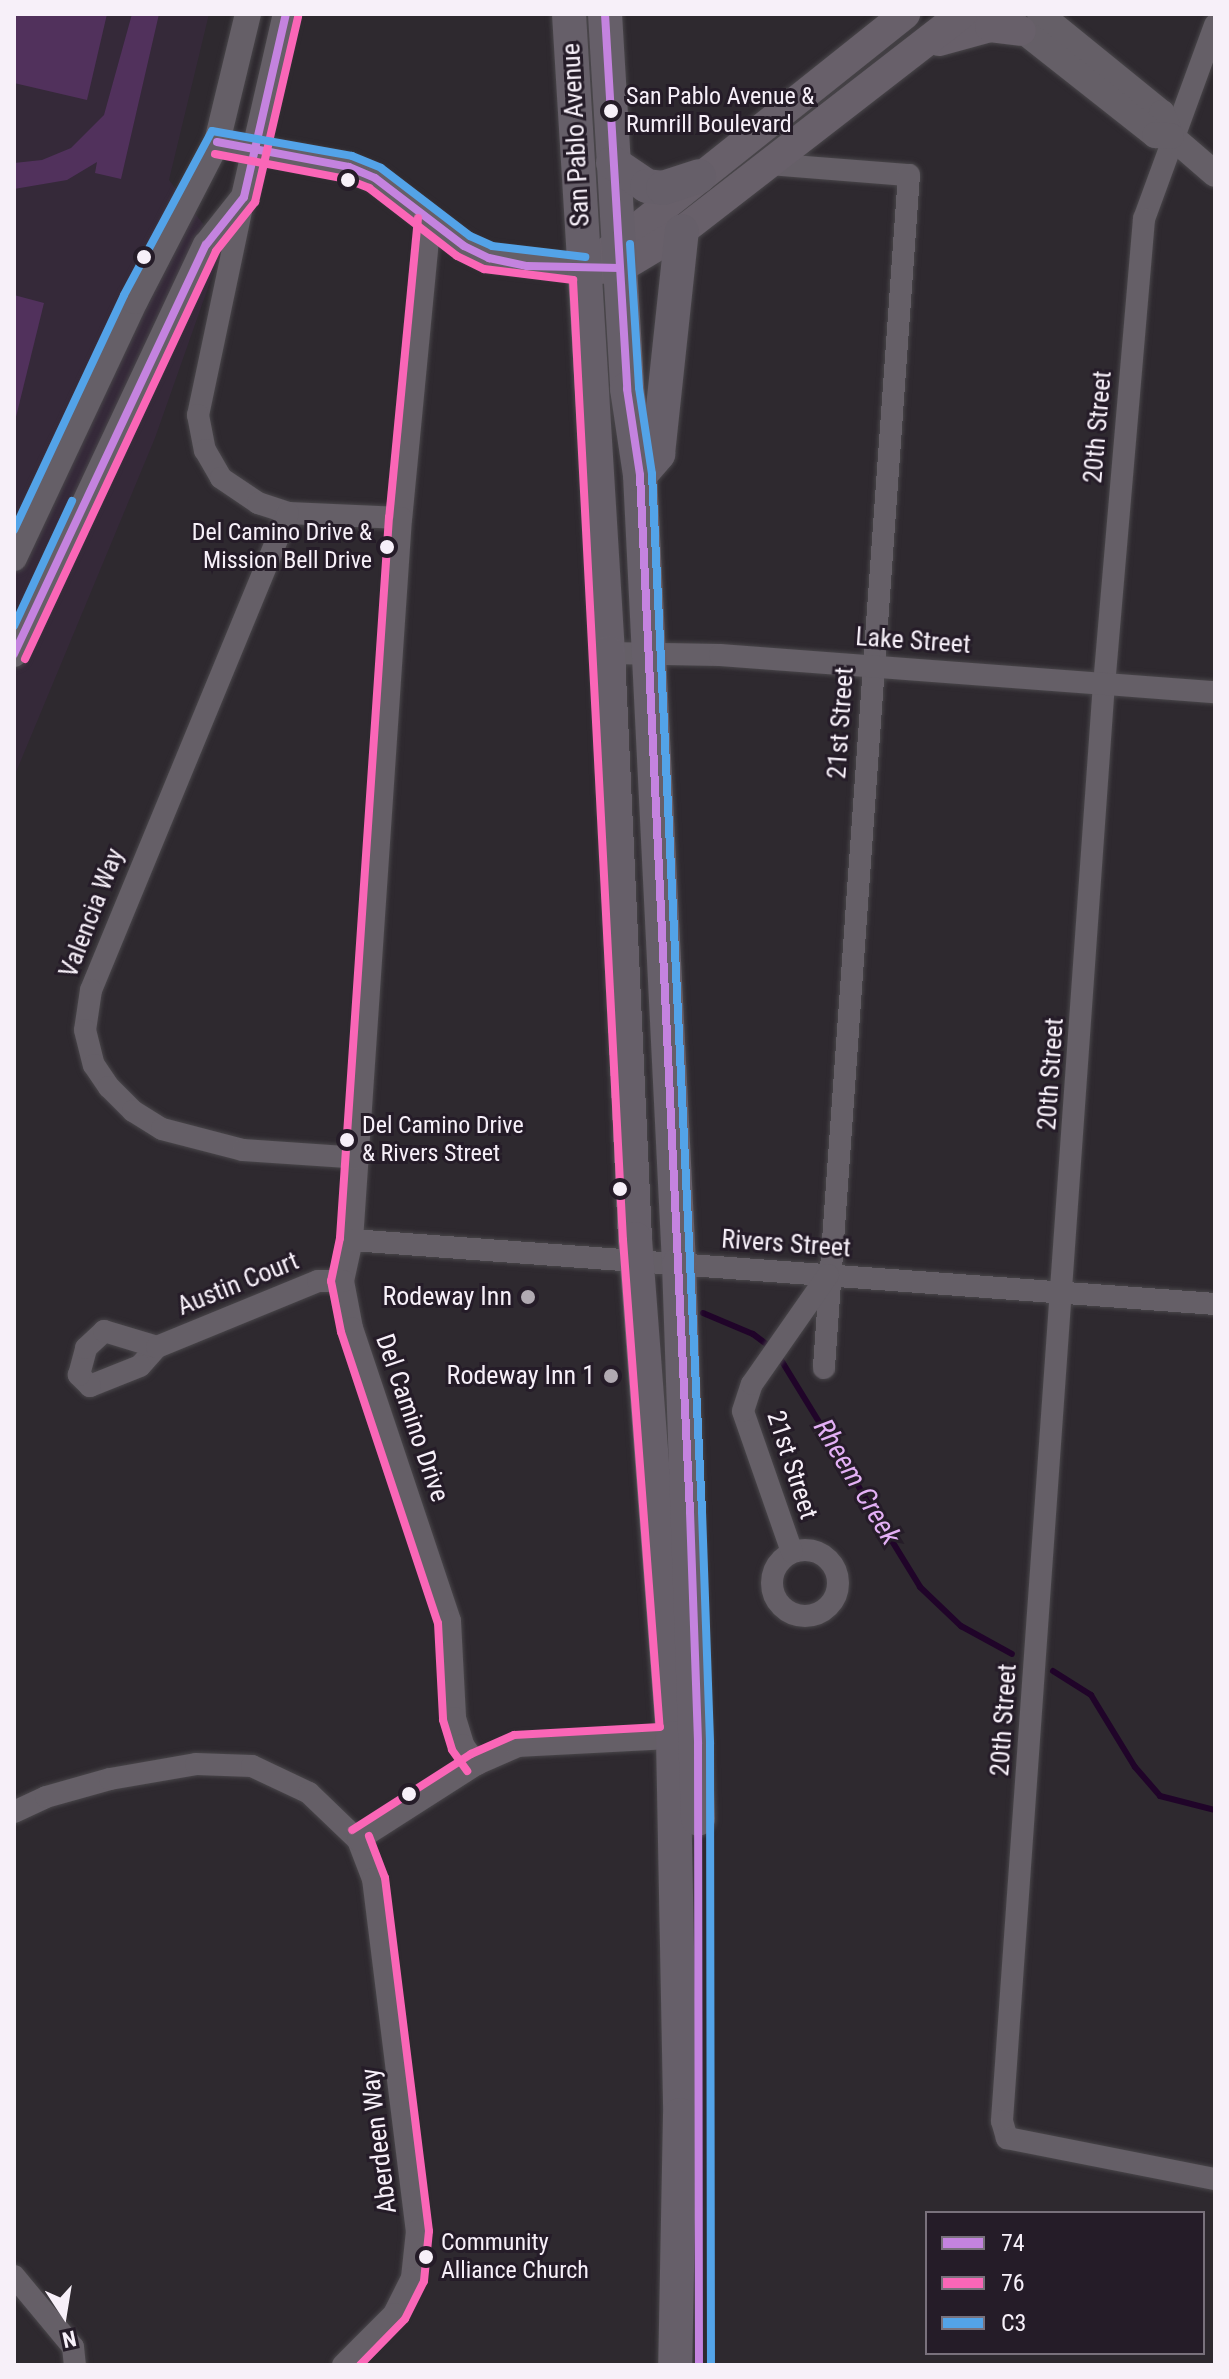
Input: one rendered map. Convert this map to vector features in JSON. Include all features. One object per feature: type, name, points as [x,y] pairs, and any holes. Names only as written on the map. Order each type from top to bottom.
[{"type":"main road","name":"San Pablo Avenue","points":[[569,14],[608,653],[637,1261],[673,1738],[680,2115],[675,2365]]},
{"type":"main road","name":"San Pablo Avenue","points":[[605,14],[627,389],[640,475],[679,1264],[698,1744],[699,2365]]},
{"type":"main road","points":[[619,257],[699,176],[905,14]]},
{"type":"main road","points":[[584,269],[682,231],[962,14]]},
{"type":"main road","points":[[918,48],[975,30],[1006,26],[1021,20]]},
{"type":"main road","points":[[613,163],[647,186],[663,188],[699,176]]},
{"type":"main road","points":[[640,475],[658,454],[682,231]]},
{"type":"street","points":[[14,558],[135,301],[217,142],[248,14]]},
{"type":"street","points":[[286,14],[198,415],[199,432],[212,464],[232,488],[288,513],[401,518]]},
{"type":"street","points":[[1021,20],[1155,135],[1171,136],[1215,174]]},
{"type":"street","name":"20th Street","points":[[1215,25],[1171,136],[1144,219],[1104,683],[1064,1293],[1002,2121],[1007,2138],[1215,2179]]},
{"type":"street","points":[[217,142],[256,152],[349,167],[375,178],[489,258],[584,269]]},
{"type":"street","name":"21st Street","points":[[768,164],[909,175],[828,1275],[824,1368]]},
{"type":"street","points":[[14,654],[206,245],[244,197]]},
{"type":"street","name":"Del Camino Drive","points":[[430,219],[401,518],[359,1158],[352,1240],[343,1281],[352,1328],[450,1621],[455,1718],[463,1745],[477,1764]]},
{"type":"street","name":"Valencia Way","points":[[288,513],[91,990],[85,1030],[94,1065],[109,1087],[133,1111],[162,1129],[243,1150],[359,1158]]},
{"type":"street","name":"Lake Street","points":[[608,653],[873,666],[1215,692]]},
{"type":"street","name":"Rivers Street","points":[[352,1240],[1215,1304]]},
{"type":"street","name":"21st Street","points":[[792,1552],[750,1443],[743,1411],[752,1384],[828,1275]]},
{"type":"street","name":"Austin Court","points":[[157,1347],[318,1281],[343,1281]]},
{"type":"street","points":[[14,1812],[46,1797],[110,1779],[196,1764],[252,1766],[309,1793],[358,1840],[477,1764],[518,1746],[673,1738]]},
{"type":"street","name":"Aberdeen Way","points":[[343,2365],[394,2314],[412,2278],[417,2231],[373,1879],[358,1840]]},
{"type":"street","points":[[14,2276],[73,2347],[75,2365]]},
{"type":"shaded area","points":[[14,14],[209,14],[169,180],[222,248],[155,438],[14,777]]},
{"type":"shaded area","points":[[14,14],[107,14],[87,100],[14,83]]},
{"type":"shaded area","points":[[132,14],[159,14],[121,179],[95,173],[97,162],[67,180],[14,189],[14,163],[42,160],[71,148],[104,115]]},
{"type":"shaded area","points":[[14,295],[44,303],[14,425]]},
{"type":"waterway","name":"Rheem Creek","points":[[703,1313],[753,1334],[770,1347]]},
{"type":"waterway","name":"Rheem Creek","points":[[778,1355],[920,1587],[961,1626],[1012,1654]]},
{"type":"waterway","name":"Rheem Creek","points":[[1053,1671],[1091,1695],[1135,1767],[1160,1796],[1215,1810]]},
{"type":"transit line","name":"74","points":[[14,654],[206,245],[244,197],[286,14]]},
{"type":"transit line","name":"74","points":[[605,14],[627,389],[640,475],[690,1512],[698,1744],[699,2365]]},
{"type":"transit line","name":"76","points":[[25,659],[216,251],[255,202],[298,17]]},
{"type":"transit line","name":"C3","points":[[14,530],[124,295],[212,131],[352,156],[381,168],[470,236],[492,246],[585,257]]},
{"type":"transit line","name":"74","points":[[217,142],[349,167],[375,178],[464,246],[489,258],[527,266],[620,268]]},
{"type":"transit line","name":"76","points":[[215,154],[346,179],[369,188],[457,256],[484,269],[573,280],[623,1240],[660,1727],[514,1735],[471,1754],[352,1830]]},
{"type":"transit line","name":"76","points":[[418,218],[389,517],[340,1238],[331,1281],[341,1332],[438,1623],[443,1720],[452,1750],[467,1771]]},
{"type":"transit line","name":"C3","points":[[630,244],[639,388],[652,474],[702,1512],[710,1744],[711,2365]]},
{"type":"transit line","name":"C3","points":[[14,626],[72,501]]},
{"type":"transit line","name":"76","points":[[360,2365],[405,2319],[424,2281],[429,2231],[385,1878],[369,1836]]},
{"type":"place","name":"San Pablo Avenue & Rumrill Boulevard","points":[[611,111]]},
{"type":"place","name":"Del Camino Drive & Mission Bell Drive","points":[[387,547]]},
{"type":"place","name":"Del Camino Drive & Rivers Street","points":[[347,1140]]},
{"type":"place","name":"Rodeway Inn","points":[[528,1297]]},
{"type":"place","name":"Rodeway Inn 1","points":[[611,1376]]},
{"type":"place","name":"Community Alliance Church","points":[[426,2257]]}]
